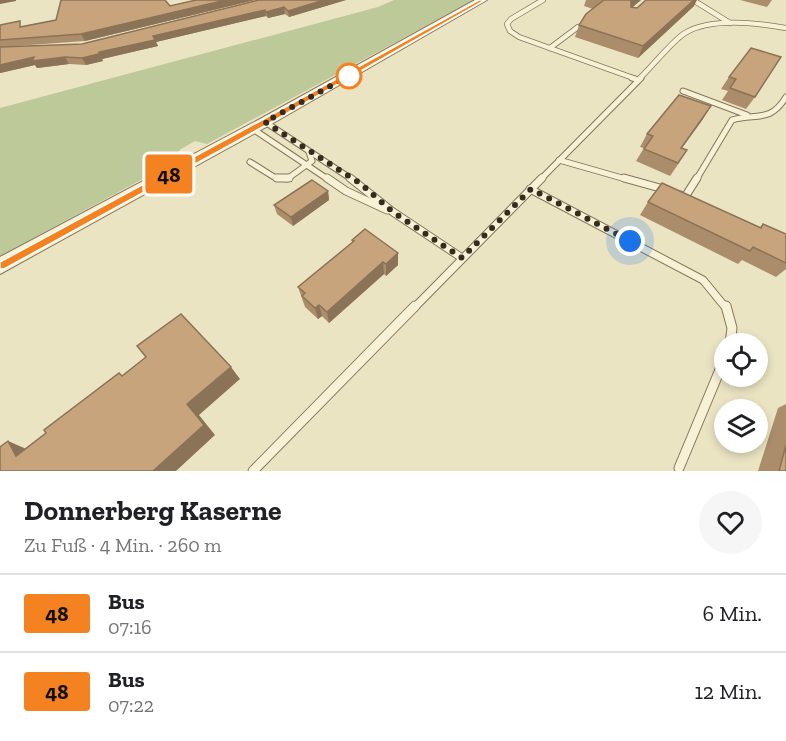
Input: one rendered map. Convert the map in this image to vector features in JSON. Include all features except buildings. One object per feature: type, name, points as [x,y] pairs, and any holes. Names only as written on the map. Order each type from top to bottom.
[{"type":"street","points":[[0,266],[259,126],[482,0]]},
{"type":"lane","points":[[543,0],[511,19],[507,24],[510,31],[519,37],[639,80]]},
{"type":"lane","points":[[693,0],[730,23]]},
{"type":"lane","points":[[699,3],[706,2]]},
{"type":"lane","points":[[253,471],[264,467],[462,258],[685,33],[705,26],[730,23],[786,28]]},
{"type":"lane","points":[[550,48],[578,27]]},
{"type":"lane","points":[[683,91],[753,117]]},
{"type":"lane","points":[[685,197],[728,124],[735,119],[777,112],[786,97]]},
{"type":"lane","points":[[259,126],[309,152],[361,184],[393,212],[462,258]]},
{"type":"lane","points":[[259,126],[308,166],[350,193],[393,212]]},
{"type":"lane","points":[[250,162],[279,180],[289,178],[308,166],[312,158],[309,152]]},
{"type":"lane","points":[[559,160],[649,183],[695,202]]},
{"type":"lane","points":[[531,189],[703,280],[726,306],[731,333]]},
{"type":"lane","points":[[680,468],[714,385]]},
{"type":"green space","points":[[394,0],[474,0],[207,144],[195,141],[181,149],[163,168],[0,256],[0,108],[378,7]]},
{"type":"bus line","name":"48","points":[[0,266],[265,122],[482,0]]},
{"type":"route","points":[[349,76],[265,122],[361,184],[393,212],[462,258],[531,189],[630,241]]}]
